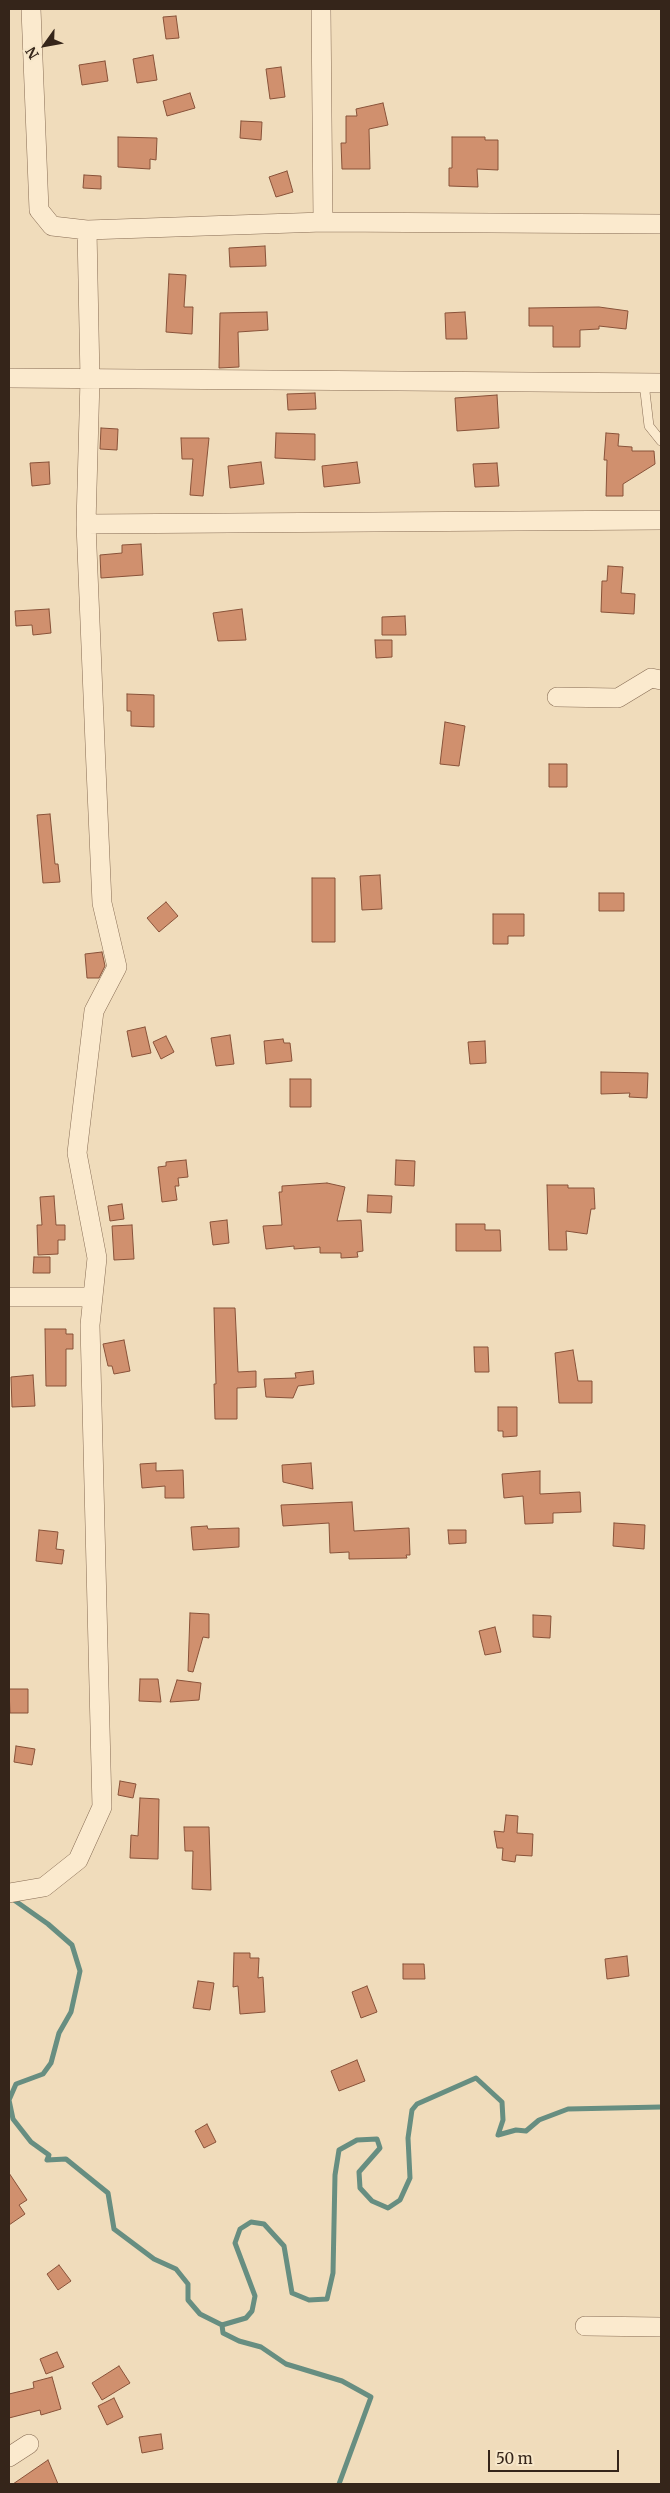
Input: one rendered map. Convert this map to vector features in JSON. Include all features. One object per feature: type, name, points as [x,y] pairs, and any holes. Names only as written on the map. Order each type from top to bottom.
[{"type":"street","points":[[31,9],[39,210],[52,226],[87,230],[323,222],[661,224]]},
{"type":"street","points":[[320,9],[323,222]]},
{"type":"street","points":[[9,1894],[44,1887],[78,1860],[102,1807],[90,1325],[97,1258],[77,1154],[94,1011],[117,967],[102,904],[86,524],[90,379],[87,230]]},
{"type":"street","points":[[9,378],[653,383]]},
{"type":"street","points":[[86,524],[661,520]]},
{"type":"street","points":[[557,697],[618,698],[650,678],[661,680]]},
{"type":"street","points":[[9,1297],[93,1297]]},
{"type":"street","points":[[585,2326],[661,2327]]},
{"type":"street","points":[[9,2457],[29,2444]]},
{"type":"lane","points":[[653,383],[649,426],[661,441]]},
{"type":"building","points":[[176,16],[179,38],[166,39],[163,17]]},
{"type":"building","points":[[153,55],[157,80],[137,83],[133,59]]},
{"type":"building","points":[[105,61],[108,81],[82,85],[79,65]]},
{"type":"building","points":[[281,67],[285,97],[270,99],[266,69]]},
{"type":"building","points":[[190,93],[195,108],[167,116],[163,101]]},
{"type":"building","points":[[383,103],[388,125],[369,129],[370,169],[342,169],[341,143],[346,143],[346,116],[357,116],[356,109]]},
{"type":"building","points":[[241,121],[262,122],[261,140],[240,138]]},
{"type":"building","points":[[118,137],[157,138],[156,160],[150,159],[150,169],[118,167]]},
{"type":"building","points":[[452,137],[485,137],[485,140],[498,140],[498,170],[477,169],[478,187],[449,186],[449,168],[452,168]]},
{"type":"building","points":[[287,171],[293,192],[276,197],[269,177]]},
{"type":"building","points":[[84,175],[101,176],[101,189],[83,188]]},
{"type":"building","points":[[265,246],[266,266],[230,267],[229,248]]},
{"type":"building","points":[[169,274],[186,275],[184,307],[193,307],[192,334],[166,332]]},
{"type":"building","points":[[599,307],[628,311],[626,329],[599,326],[599,329],[580,330],[580,347],[553,347],[553,326],[529,326],[529,308]]},
{"type":"building","points":[[267,312],[268,330],[238,332],[239,367],[219,368],[220,313]]},
{"type":"building","points":[[465,312],[467,339],[446,339],[445,313]]},
{"type":"building","points":[[315,393],[316,409],[288,410],[287,394]]},
{"type":"building","points":[[497,395],[499,428],[457,431],[455,398]]},
{"type":"building","points":[[101,428],[118,429],[117,450],[100,449]]},
{"type":"building","points":[[276,433],[315,434],[315,460],[275,458]]},
{"type":"building","points":[[606,433],[619,434],[618,446],[632,447],[632,451],[654,451],[655,464],[623,484],[623,496],[606,496],[607,460],[604,460]]},
{"type":"building","points":[[181,438],[209,438],[203,496],[190,495],[193,459],[182,459]]},
{"type":"building","points":[[49,462],[50,484],[32,486],[30,463]]},
{"type":"building","points":[[261,462],[264,484],[230,488],[228,466]]},
{"type":"building","points":[[357,462],[360,483],[324,487],[322,466]]},
{"type":"building","points":[[497,463],[499,486],[475,487],[473,464]]},
{"type":"building","points":[[141,544],[143,575],[101,578],[100,555],[122,553],[122,545]]},
{"type":"building","points":[[608,566],[623,567],[621,593],[635,594],[634,614],[601,612],[602,581],[607,581]]},
{"type":"building","points":[[49,609],[51,633],[33,635],[32,625],[16,626],[15,611]]},
{"type":"building","points":[[242,609],[246,640],[218,641],[213,613]]},
{"type":"building","points":[[405,616],[406,635],[382,635],[382,617]]},
{"type":"building","points":[[375,640],[392,640],[392,657],[376,658]]},
{"type":"building","points":[[127,694],[154,695],[154,727],[131,726],[131,711],[127,711]]},
{"type":"building","points":[[445,722],[465,726],[459,766],[440,764]]},
{"type":"building","points":[[549,764],[567,764],[567,787],[549,787]]},
{"type":"building","points":[[50,814],[55,864],[58,864],[60,882],[43,883],[37,815]]},
{"type":"building","points":[[380,875],[382,909],[362,910],[360,876]]},
{"type":"building","points":[[312,878],[335,878],[335,942],[312,942]]},
{"type":"building","points":[[599,893],[624,893],[624,911],[599,911]]},
{"type":"building","points":[[166,902],[178,916],[159,932],[147,918]]},
{"type":"building","points":[[493,914],[524,914],[524,936],[508,936],[508,944],[493,944]]},
{"type":"building","points":[[102,952],[105,966],[99,978],[87,978],[85,954]]},
{"type":"building","points":[[145,1027],[151,1053],[132,1057],[127,1031]]},
{"type":"building","points":[[230,1035],[234,1064],[216,1066],[211,1038]]},
{"type":"building","points":[[166,1036],[174,1052],[161,1059],[153,1042]]},
{"type":"building","points":[[283,1039],[284,1043],[290,1043],[292,1061],[266,1064],[264,1041]]},
{"type":"building","points":[[485,1041],[486,1063],[470,1064],[468,1042]]},
{"type":"building","points":[[601,1072],[648,1073],[647,1098],[629,1097],[630,1093],[601,1094]]},
{"type":"building","points":[[290,1079],[311,1079],[311,1107],[290,1107]]},
{"type":"building","points":[[186,1160],[188,1177],[178,1178],[179,1186],[175,1186],[177,1200],[162,1202],[158,1167],[166,1166],[166,1162]]},
{"type":"building","points":[[396,1160],[415,1161],[414,1186],[395,1185]]},
{"type":"building","points":[[327,1183],[345,1187],[337,1221],[361,1220],[363,1251],[357,1252],[358,1257],[341,1258],[341,1253],[320,1253],[320,1247],[294,1249],[294,1246],[266,1249],[263,1226],[282,1225],[279,1192],[282,1192],[282,1186]]},
{"type":"building","points":[[547,1185],[568,1185],[568,1188],[594,1188],[595,1209],[591,1209],[587,1234],[566,1231],[567,1250],[549,1250]]},
{"type":"building","points":[[368,1195],[392,1196],[391,1213],[367,1212]]},
{"type":"building","points":[[54,1196],[56,1225],[65,1225],[65,1240],[58,1240],[58,1254],[38,1255],[37,1225],[42,1225],[40,1197]]},
{"type":"building","points":[[122,1204],[124,1219],[110,1221],[108,1206]]},
{"type":"building","points":[[227,1220],[229,1243],[213,1245],[210,1222]]},
{"type":"building","points":[[456,1224],[485,1224],[485,1230],[500,1230],[501,1251],[456,1251]]},
{"type":"building","points":[[132,1225],[134,1259],[114,1260],[112,1226]]},
{"type":"building","points":[[34,1257],[50,1257],[50,1273],[33,1273]]},
{"type":"building","points":[[214,1308],[235,1308],[238,1372],[256,1371],[256,1387],[237,1388],[237,1419],[215,1419]]},
{"type":"building","points":[[45,1329],[66,1329],[66,1334],[73,1334],[73,1349],[66,1349],[66,1386],[46,1386]]},
{"type":"building","points":[[124,1340],[130,1371],[114,1374],[112,1366],[108,1366],[103,1344]]},
{"type":"building","points":[[474,1347],[488,1347],[489,1372],[475,1372]]},
{"type":"building","points":[[573,1350],[578,1381],[592,1381],[592,1403],[559,1403],[555,1353]]},
{"type":"building","points":[[313,1371],[314,1384],[298,1386],[293,1398],[266,1397],[264,1379],[296,1378],[295,1373]]},
{"type":"building","points":[[33,1375],[35,1406],[12,1407],[11,1377]]},
{"type":"building","points":[[498,1407],[517,1407],[517,1436],[503,1437],[503,1431],[498,1431]]},
{"type":"building","points":[[156,1463],[156,1471],[183,1470],[184,1498],[165,1498],[165,1486],[142,1488],[140,1464]]},
{"type":"building","points":[[311,1463],[313,1489],[283,1482],[282,1465]]},
{"type":"building","points":[[540,1471],[540,1494],[580,1492],[581,1512],[553,1513],[553,1523],[525,1524],[523,1496],[504,1498],[502,1474]]},
{"type":"building","points":[[352,1502],[354,1531],[409,1528],[410,1555],[406,1555],[407,1558],[349,1559],[349,1552],[330,1553],[329,1523],[283,1526],[281,1505]]},
{"type":"building","points":[[614,1523],[645,1525],[644,1549],[613,1546]]},
{"type":"building","points":[[207,1526],[208,1529],[239,1528],[239,1547],[193,1550],[191,1527]]},
{"type":"building","points":[[39,1530],[58,1532],[56,1549],[64,1550],[62,1564],[36,1561]]},
{"type":"building","points":[[448,1530],[466,1530],[466,1543],[449,1544]]},
{"type":"building","points":[[190,1613],[209,1614],[209,1638],[203,1637],[193,1672],[188,1671]]},
{"type":"building","points":[[533,1615],[551,1616],[550,1638],[533,1637]]},
{"type":"building","points":[[495,1627],[501,1652],[485,1655],[479,1631]]},
{"type":"building","points":[[140,1679],[158,1679],[161,1702],[139,1701]]},
{"type":"building","points":[[177,1680],[201,1683],[199,1700],[170,1702]]},
{"type":"building","points":[[9,1689],[28,1689],[28,1713],[10,1713]]},
{"type":"building","points":[[16,1746],[35,1749],[32,1765],[14,1762]]},
{"type":"building","points":[[120,1781],[136,1784],[133,1798],[118,1795]]},
{"type":"building","points":[[140,1798],[159,1799],[158,1859],[130,1858],[131,1835],[138,1836]]},
{"type":"building","points":[[506,1815],[518,1816],[517,1833],[533,1834],[532,1856],[516,1855],[515,1862],[502,1860],[503,1848],[497,1848],[494,1831],[504,1832]]},
{"type":"building","points":[[184,1827],[209,1827],[211,1890],[192,1889],[193,1851],[185,1851]]},
{"type":"building","points":[[234,1953],[250,1953],[250,1958],[259,1958],[258,1978],[263,1977],[265,2012],[240,2014],[238,1986],[233,1987]]},
{"type":"building","points":[[627,1956],[629,1976],[607,1979],[605,1959]]},
{"type":"building","points":[[403,1964],[424,1964],[425,1979],[403,1979]]},
{"type":"building","points":[[198,1981],[214,1983],[210,2010],[193,2008]]},
{"type":"building","points":[[367,1986],[377,2012],[361,2018],[352,1992]]},
{"type":"building","points":[[357,2060],[365,2081],[339,2091],[331,2071]]},
{"type":"building","points":[[207,2124],[216,2142],[204,2148],[195,2131]]},
{"type":"building","points":[[9,2173],[27,2200],[19,2205],[25,2214],[9,2225]]},
{"type":"building","points":[[59,2265],[71,2281],[58,2290],[47,2274]]},
{"type":"building","points":[[57,2352],[64,2367],[46,2374],[40,2359]]},
{"type":"building","points":[[119,2366],[130,2383],[102,2400],[92,2383]]},
{"type":"building","points":[[52,2377],[61,2409],[41,2415],[40,2410],[9,2418],[9,2394],[34,2388],[33,2382]]},
{"type":"building","points":[[114,2398],[123,2417],[107,2425],[98,2406]]},
{"type":"building","points":[[161,2434],[163,2449],[142,2453],[139,2437]]},
{"type":"building","points":[[48,2460],[58,2484],[13,2484]]},
{"type":"waterway","points":[[14,1900],[48,1924],[72,1945],[80,1971],[71,2012],[59,2033],[51,2063],[43,2074],[16,2084],[9,2100],[13,2119],[31,2142],[49,2155],[47,2160],[66,2159],[108,2193],[114,2229],[154,2259],[176,2269],[188,2284],[188,2300],[200,2314],[222,2325]]},
{"type":"waterway","points":[[339,2484],[371,2397],[342,2381],[286,2364],[261,2347],[239,2341],[223,2333],[222,2325],[246,2318],[252,2311],[255,2296],[235,2243],[240,2229],[251,2222],[264,2224],[284,2246],[292,2293],[309,2300],[327,2299],[333,2273],[335,2175],[339,2150],[357,2140],[377,2139],[380,2148],[359,2172],[360,2188],[372,2201],[388,2208],[400,2200],[410,2178],[408,2138],[412,2110],[417,2104],[476,2078],[502,2102],[503,2120],[498,2135],[516,2130],[526,2131],[539,2120],[568,2109],[661,2107]]}]
